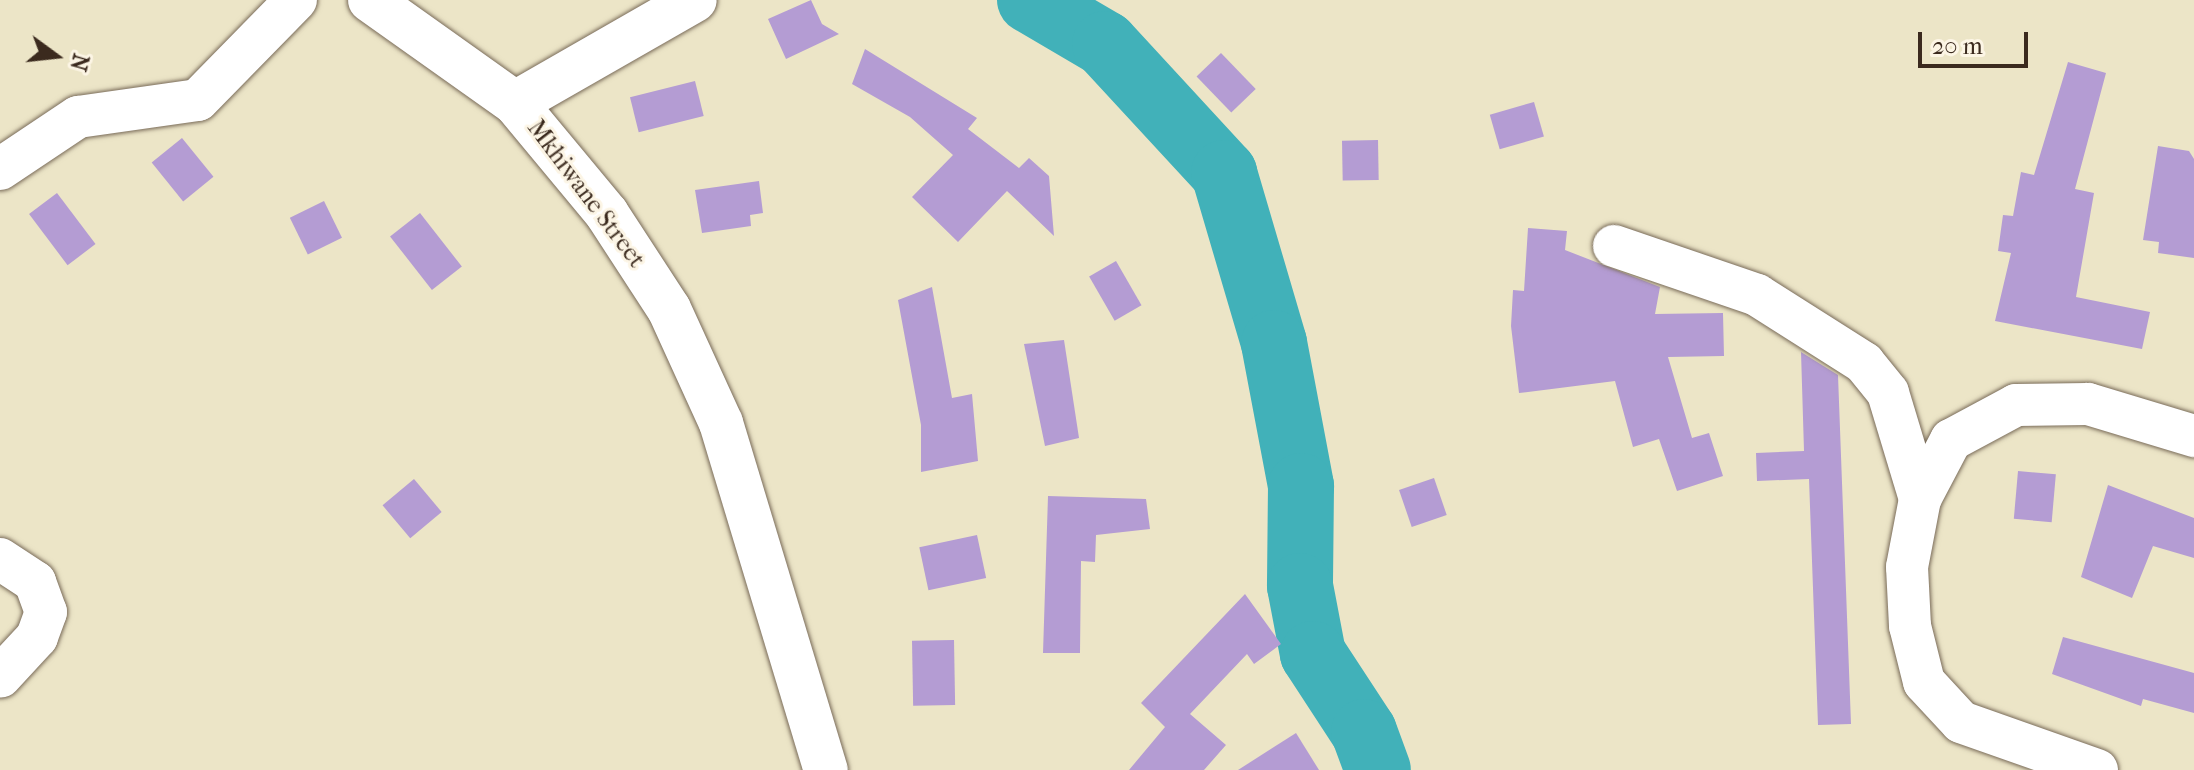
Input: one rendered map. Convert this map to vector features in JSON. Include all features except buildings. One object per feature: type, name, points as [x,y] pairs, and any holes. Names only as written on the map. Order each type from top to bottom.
[{"type":"street","points":[[0,169],[78,117],[198,100],[296,0]]},
{"type":"street","name":"Mkhiwane Street","points":[[370,0],[515,103],[607,214],[669,309],[721,423],[826,770]]},
{"type":"street","points":[[515,103],[695,0]]},
{"type":"street","points":[[1614,246],[1757,295],[1864,363],[1888,393],[1920,499]]},
{"type":"street","points":[[2097,770],[1961,722],[1924,682],[1910,626],[1907,567],[1920,499],[1951,440],[2016,405],[2088,404],[2194,436]]},
{"type":"street","points":[[0,559],[35,582],[46,612],[37,637],[0,677]]},
{"type":"waterway","points":[[1030,0],[1105,44],[1224,173],[1274,343],[1301,486],[1300,586],[1313,654],[1364,732],[1378,770]]}]
